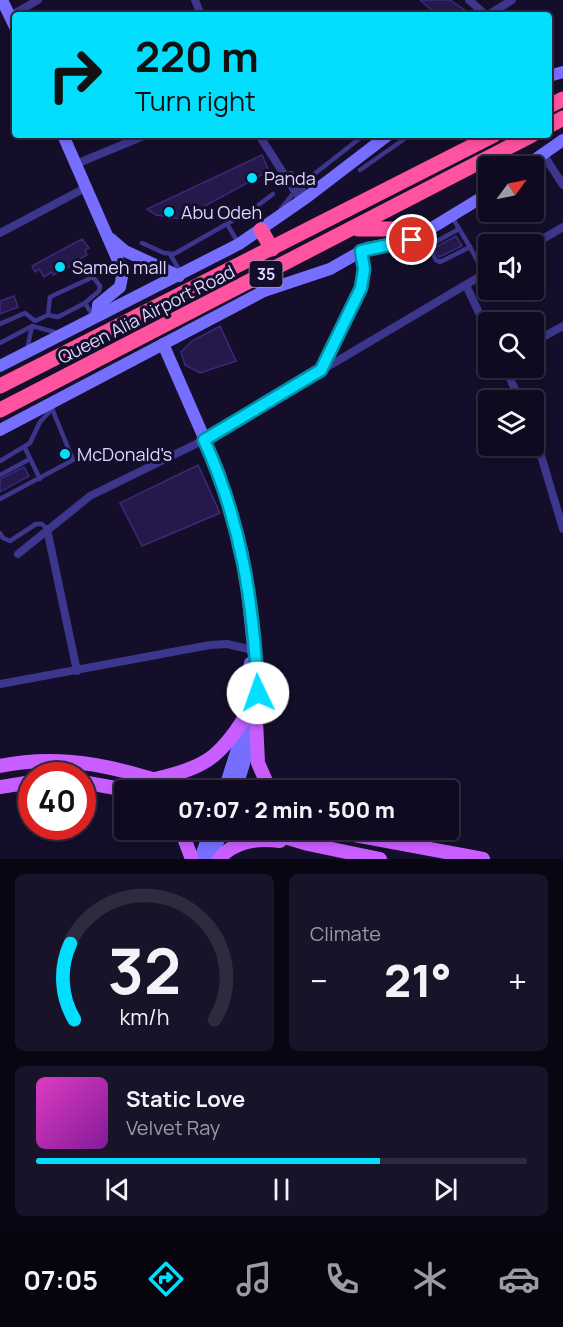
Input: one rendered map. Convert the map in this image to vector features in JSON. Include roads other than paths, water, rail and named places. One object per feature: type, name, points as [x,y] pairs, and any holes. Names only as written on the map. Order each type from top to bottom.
[{"type":"highway","name":"Queen Alia Airport Road","points":[[0,410],[111,363],[526,138]]},
{"type":"highway","name":"Queen Alia Airport Road","points":[[0,386],[272,249],[481,139]]},
{"type":"highway","points":[[267,225],[272,249]]},
{"type":"highway","points":[[355,229],[393,229],[425,240]]},
{"type":"main road","points":[[154,779],[192,770],[210,761],[250,719]]},
{"type":"main road","points":[[250,719],[258,763],[266,780]]},
{"type":"main road","points":[[0,766],[65,760],[122,769],[157,780]]},
{"type":"main road","points":[[0,787],[18,784]]},
{"type":"main road","points":[[96,784],[114,788]]},
{"type":"main road","points":[[219,859],[230,849],[251,841],[266,839],[308,844]]},
{"type":"main road","points":[[185,840],[192,859]]},
{"type":"main road","points":[[295,840],[380,859]]},
{"type":"main road","points":[[381,840],[483,859]]},
{"type":"street","points":[[2,0],[12,20]]},
{"type":"street","points":[[24,12],[38,0]]},
{"type":"street","points":[[469,0],[483,12]]},
{"type":"street","points":[[492,12],[512,0]]},
{"type":"street","points":[[64,138],[123,276],[120,287],[98,305],[96,316]]},
{"type":"street","points":[[76,164],[139,138]]},
{"type":"street","points":[[263,138],[300,193]]},
{"type":"street","points":[[0,366],[239,244],[267,225],[300,193],[387,138]]},
{"type":"street","points":[[540,156],[563,140]]},
{"type":"street","points":[[543,154],[563,185]]},
{"type":"street","points":[[0,233],[87,187]]},
{"type":"street","points":[[0,430],[51,406],[111,363],[163,344],[260,284],[330,269],[361,251],[407,241],[425,240],[452,216],[478,200]]},
{"type":"street","points":[[544,238],[563,227]]},
{"type":"street","points":[[106,233],[125,251],[180,275]]},
{"type":"street","points":[[321,370],[361,288],[364,269],[361,251]]},
{"type":"street","points":[[18,554],[96,492],[204,440],[478,277]]},
{"type":"street","points":[[465,285],[478,312]]},
{"type":"street","points":[[544,337],[562,327]]},
{"type":"street","points":[[163,344],[219,472],[237,526],[248,583],[258,693],[228,780]]},
{"type":"street","points":[[541,456],[563,529]]},
{"type":"street","points":[[47,529],[77,671]]},
{"type":"street","points":[[0,684],[210,645],[227,644],[253,650]]},
{"type":"street","points":[[238,780],[250,719]]},
{"type":"street","points":[[200,859],[207,840]]},
{"type":"street","points":[[211,859],[219,840]]},
{"type":"lane","points":[[300,193],[361,138]]},
{"type":"lane","points":[[360,170],[387,138]]},
{"type":"lane","points":[[170,254],[227,224],[273,194]]},
{"type":"lane","points":[[452,216],[478,262]]},
{"type":"lane","points":[[227,224],[239,244]]},
{"type":"lane","points":[[459,229],[425,240],[435,260],[440,262],[470,247]]},
{"type":"lane","points":[[142,243],[170,254],[180,275]]},
{"type":"lane","points":[[0,343],[48,315],[58,317],[85,303],[99,291],[100,286],[93,277],[50,297],[48,315]]},
{"type":"lane","points":[[85,303],[96,316]]},
{"type":"lane","points":[[0,324],[25,313],[30,315],[33,323],[27,352]]},
{"type":"lane","points":[[33,323],[62,334]]},
{"type":"lane","points":[[0,461],[25,448],[51,406]]},
{"type":"lane","points":[[0,499],[73,460],[51,406]]},
{"type":"lane","points":[[25,448],[40,479]]},
{"type":"lane","points":[[0,475],[30,459]]},
{"type":"lane","points":[[0,533],[10,542],[36,525],[42,524],[47,529]]},
{"type":"place","name":"Panda","points":[[252,178]]},
{"type":"place","name":"Abu Odeh","points":[[169,212]]},
{"type":"place","name":"Sameh mall","points":[[60,267]]},
{"type":"place","name":"McDonald's","points":[[65,454]]}]
